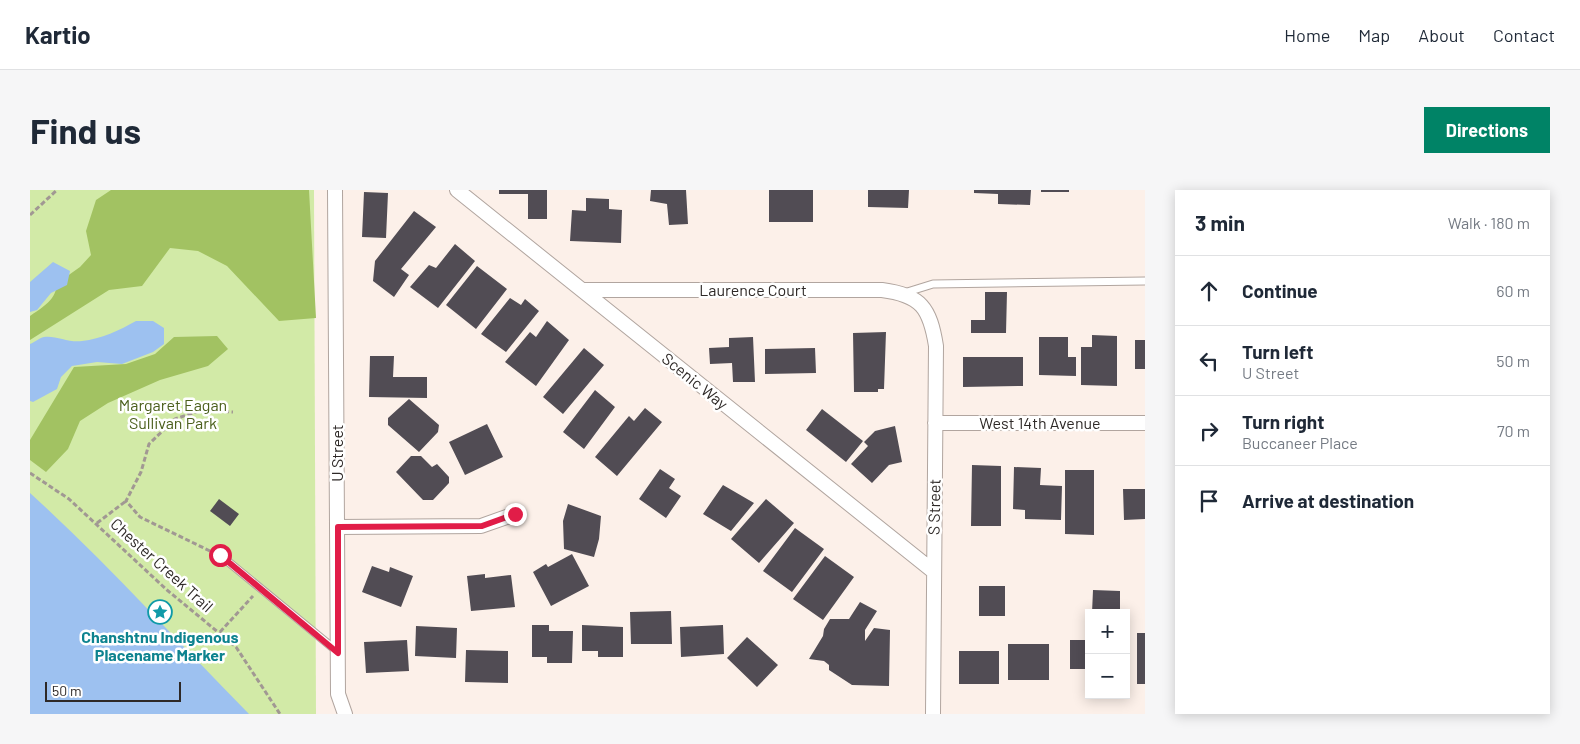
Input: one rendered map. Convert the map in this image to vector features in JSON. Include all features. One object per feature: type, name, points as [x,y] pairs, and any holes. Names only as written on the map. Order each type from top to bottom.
[{"type":"street","name":"U Street","points":[[335,190],[338,694],[345,714]]},
{"type":"street","name":"Scenic Way","points":[[457,190],[933,571]]},
{"type":"street","name":"Laurence Court","points":[[582,290],[882,290],[904,293],[920,304]]},
{"type":"street","name":"S Street","points":[[920,304],[932,321],[936,346],[933,714]]},
{"type":"street","name":"West 14th Avenue","points":[[935,423],[1145,424]]},
{"type":"street","points":[[338,527],[482,526],[515,514]]},
{"type":"lane","points":[[904,293],[933,284],[1145,282]]},
{"type":"lane","points":[[220,555],[338,653]]},
{"type":"path","points":[[30,215],[57,190]]},
{"type":"path","points":[[96,523],[126,501],[140,472],[150,444],[175,419],[202,410],[233,412]]},
{"type":"path","name":"Chester Creek Trail","points":[[30,473],[69,499],[167,590],[220,632],[236,648],[280,714]]},
{"type":"path","points":[[126,501],[140,517],[220,555]]},
{"type":"path","points":[[220,632],[260,588]]},
{"type":"green space","name":"Margaret Eagan Sullivan Park","points":[[30,190],[314,190],[316,714],[174,714],[30,624]]},
{"type":"green space","points":[[111,190],[309,190],[316,318],[279,321],[227,266],[198,251],[170,248],[142,286],[109,290],[30,340],[30,316],[51,299],[56,289],[56,284],[80,267],[91,255],[86,231],[96,200]]},
{"type":"green space","points":[[217,336],[228,349],[208,366],[160,380],[108,403],[80,421],[68,449],[46,472],[30,460],[30,440],[74,367],[126,364],[155,354],[174,337]]},
{"type":"water","points":[[53,262],[70,271],[67,285],[51,293],[37,310],[30,312],[30,282]]},
{"type":"water","points":[[136,321],[153,321],[164,328],[164,344],[153,352],[122,364],[97,362],[72,366],[61,377],[57,389],[33,402],[30,401],[30,344],[48,337],[72,341],[89,340],[110,334]]},
{"type":"water","points":[[30,493],[114,574],[249,714],[30,714]]},
{"type":"building","points":[[499,190],[547,190],[547,219],[528,219],[528,194],[499,194]]},
{"type":"building","points":[[651,190],[686,190],[688,224],[669,225],[667,204],[650,201]]},
{"type":"building","points":[[769,190],[813,190],[813,222],[769,222]]},
{"type":"building","points":[[868,190],[909,190],[908,208],[868,207]]},
{"type":"building","points":[[974,190],[1031,190],[1030,205],[998,204],[998,194],[974,193]]},
{"type":"building","points":[[1041,190],[1069,190],[1069,192],[1041,192]]},
{"type":"building","points":[[364,192],[388,193],[386,238],[362,237]]},
{"type":"building","points":[[586,198],[609,199],[609,209],[622,210],[621,243],[570,241],[572,210],[586,211]]},
{"type":"building","points":[[414,211],[436,227],[401,269],[409,275],[394,297],[373,281],[375,261]]},
{"type":"building","points":[[455,244],[475,261],[438,308],[410,287],[429,265],[436,268]]},
{"type":"building","points":[[477,266],[507,289],[476,329],[446,305]]},
{"type":"building","points":[[985,292],[1007,292],[1006,333],[971,333],[971,320],[985,320]]},
{"type":"building","points":[[510,298],[521,305],[525,299],[539,311],[506,352],[481,334]]},
{"type":"building","points":[[547,321],[569,340],[536,386],[505,362],[530,332],[536,337]]},
{"type":"building","points":[[886,332],[884,389],[878,389],[878,392],[854,392],[853,333]]},
{"type":"building","points":[[1092,335],[1117,336],[1117,386],[1081,385],[1081,347],[1092,347]]},
{"type":"building","points":[[753,337],[755,382],[733,382],[732,363],[710,364],[709,348],[729,347],[729,338]]},
{"type":"building","points":[[1039,337],[1068,337],[1068,357],[1076,357],[1076,376],[1039,375]]},
{"type":"building","points":[[1135,340],[1145,340],[1145,369],[1135,369]]},
{"type":"building","points":[[584,348],[604,365],[563,414],[543,397]]},
{"type":"building","points":[[815,348],[816,373],[765,374],[765,349]]},
{"type":"building","points":[[370,356],[394,356],[393,377],[427,377],[427,398],[369,397]]},
{"type":"building","points":[[963,357],[1023,357],[1023,386],[963,387]]},
{"type":"building","points":[[595,390],[615,407],[584,449],[563,432]]},
{"type":"building","points":[[409,399],[439,425],[438,432],[419,452],[388,425],[388,418]]},
{"type":"building","points":[[645,408],[662,422],[617,476],[595,457],[629,416],[634,421]]},
{"type":"building","points":[[822,409],[863,441],[846,462],[806,430]]},
{"type":"building","points":[[487,424],[503,457],[465,475],[449,442]]},
{"type":"building","points":[[895,426],[902,462],[889,465],[872,483],[851,464],[868,446],[864,442],[875,431]]},
{"type":"building","points":[[411,456],[421,456],[432,467],[437,464],[449,477],[449,483],[433,500],[423,500],[396,472]]},
{"type":"building","points":[[972,465],[1001,466],[1001,526],[971,526]]},
{"type":"building","points":[[1014,467],[1041,468],[1040,485],[1062,486],[1061,520],[1025,519],[1025,510],[1013,509]]},
{"type":"building","points":[[660,469],[675,479],[669,488],[681,496],[666,518],[639,499]]},
{"type":"building","points":[[1065,470],[1094,470],[1094,535],[1065,534]]},
{"type":"building","points":[[723,485],[754,503],[731,531],[703,514]]},
{"type":"building","points":[[1123,489],[1145,489],[1145,519],[1124,520]]},
{"type":"building","points":[[219,499],[239,514],[230,526],[210,511]]},
{"type":"building","points":[[766,499],[794,523],[759,563],[731,539]]},
{"type":"building","points":[[568,504],[601,516],[599,539],[594,557],[564,549],[563,521]]},
{"type":"building","points":[[795,528],[824,549],[792,592],[763,571]]},
{"type":"building","points":[[572,554],[589,586],[551,606],[533,572],[546,564],[548,567]]},
{"type":"building","points":[[825,556],[854,577],[823,620],[793,599]]},
{"type":"building","points":[[372,566],[389,572],[390,567],[413,576],[401,607],[362,592]]},
{"type":"building","points":[[485,574],[485,578],[511,575],[515,607],[471,611],[467,576]]},
{"type":"building","points":[[979,586],[1005,586],[1005,616],[979,616]]},
{"type":"building","points":[[1093,590],[1120,591],[1120,609],[1092,609]]},
{"type":"building","points":[[860,602],[877,611],[865,630],[865,641],[874,628],[890,630],[889,686],[852,685],[829,670],[829,665],[824,661],[809,659],[823,636],[824,629],[830,619],[849,619]]},
{"type":"building","points":[[671,611],[672,644],[631,644],[630,612]]},
{"type":"building","points":[[532,625],[549,625],[549,631],[573,631],[572,663],[547,663],[547,657],[532,657]]},
{"type":"building","points":[[582,625],[623,627],[623,657],[598,657],[598,651],[582,651]]},
{"type":"building","points":[[723,625],[724,654],[681,657],[680,627]]},
{"type":"building","points":[[416,626],[457,628],[456,658],[415,656]]},
{"type":"building","points":[[1137,633],[1145,633],[1145,684],[1137,684]]},
{"type":"building","points":[[747,637],[778,665],[757,687],[727,658]]},
{"type":"building","points":[[407,640],[409,671],[366,673],[364,642]]},
{"type":"building","points":[[1070,640],[1085,640],[1085,669],[1070,669]]},
{"type":"building","points":[[1008,644],[1049,644],[1049,680],[1008,680]]},
{"type":"building","points":[[466,650],[508,651],[508,683],[465,682]]},
{"type":"building","points":[[959,651],[999,651],[999,684],[959,684]]},
{"type":"place","name":"Chanshtnu Indigenous Placename Marker","points":[[160,612]]},
{"type":"route","points":[[220,555],[338,653],[338,527],[482,526],[515,514]]}]
